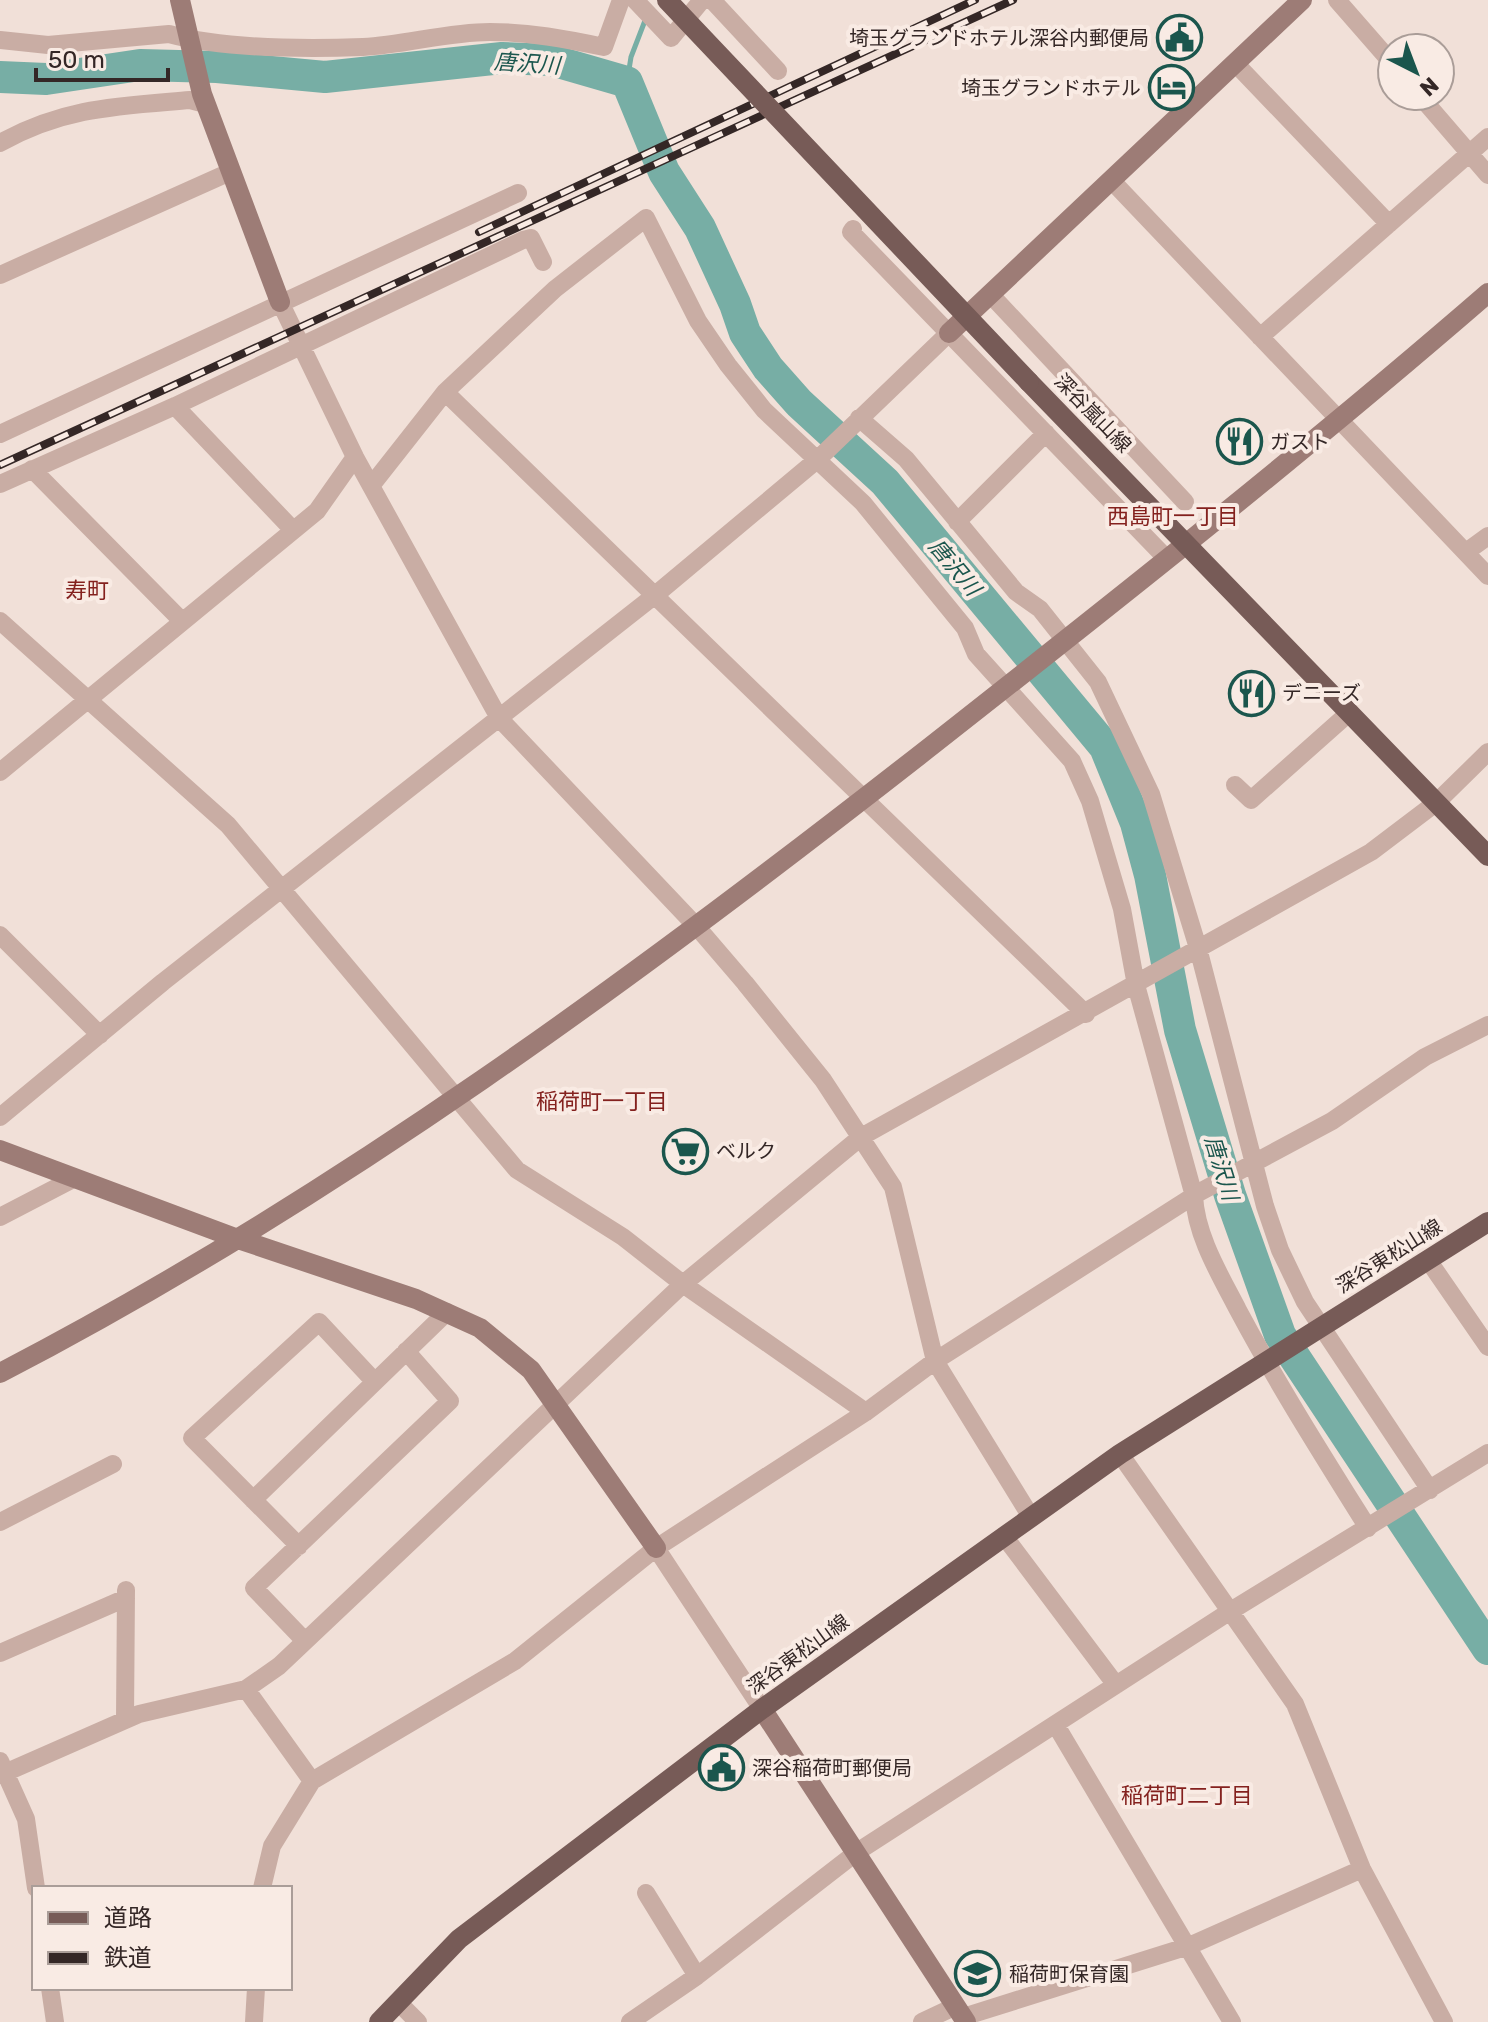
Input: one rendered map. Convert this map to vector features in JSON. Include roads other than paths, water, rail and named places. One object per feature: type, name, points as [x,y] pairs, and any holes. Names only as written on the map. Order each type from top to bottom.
[{"type":"main road","name":"深谷嵐山線","points":[[667,0],[1029,382],[1488,856]]},
{"type":"main road","name":"深谷東松山線","points":[[379,2022],[459,1939],[762,1709],[1120,1454],[1488,1222]]},
{"type":"street","points":[[180,0],[204,99],[299,345],[355,457],[499,718],[697,927],[823,1080],[861,1137],[893,1187],[935,1361],[1031,1517]]},
{"type":"street","points":[[0,40],[48,45],[169,34],[189,44],[364,47],[488,32],[544,34],[604,47],[621,0]]},
{"type":"street","points":[[635,0],[671,38],[702,0]]},
{"type":"street","points":[[712,0],[778,71]]},
{"type":"street","points":[[0,1117],[654,596],[821,457],[1302,0]]},
{"type":"street","points":[[1337,0],[1376,45]]},
{"type":"street","points":[[1235,63],[1389,224]]},
{"type":"street","points":[[0,143],[34,123],[88,108],[204,99]]},
{"type":"street","points":[[1434,112],[1488,175]]},
{"type":"street","points":[[1260,337],[1488,137]]},
{"type":"street","points":[[0,275],[230,172]]},
{"type":"street","points":[[1112,181],[1488,576]]},
{"type":"street","points":[[0,434],[518,193]]},
{"type":"street","points":[[371,486],[445,392],[555,289],[646,218],[698,321],[728,365],[764,410],[821,457],[863,503],[965,628],[976,654],[1009,685],[1063,748],[1090,801],[1122,909],[1196,1194],[1195,1215],[1218,1272],[1268,1360],[1372,1525]]},
{"type":"street","points":[[853,229],[851,232],[1167,559]]},
{"type":"street","points":[[0,484],[175,406],[523,240],[531,238],[543,262]]},
{"type":"street","points":[[0,1373],[238,1239],[459,1098],[697,927],[1187,544],[1340,421],[1488,293]]},
{"type":"street","points":[[990,294],[1185,502]]},
{"type":"street","points":[[445,392],[1086,1014]]},
{"type":"street","points":[[175,406],[293,530]]},
{"type":"street","points":[[857,421],[890,441],[1016,592],[1040,609],[1098,682],[1137,758],[1280,1250],[1319,1328],[1427,1492]]},
{"type":"street","points":[[957,522],[1046,433]]},
{"type":"street","points":[[0,772],[317,511],[355,457]]},
{"type":"street","points":[[32,469],[181,620]]},
{"type":"street","points":[[1466,552],[1488,536]]},
{"type":"street","points":[[0,621],[203,799],[517,1170],[623,1237],[683,1284],[866,1412]]},
{"type":"street","points":[[1235,785],[1251,800],[1350,712]]},
{"type":"street","points":[[36,1886],[26,1819],[2,1769],[125,1719],[246,1689],[279,1666],[683,1284],[861,1137],[1371,852],[1437,802],[1488,752]]},
{"type":"street","points":[[0,935],[100,1035]]},
{"type":"street","points":[[262,1886],[272,1846],[312,1781],[515,1661],[656,1548],[866,1412],[935,1361],[1196,1194],[1332,1121],[1447,1044],[1488,1025]]},
{"type":"street","points":[[0,1150],[238,1239],[447,1312],[480,1328],[507,1347],[531,1370],[558,1405],[656,1548],[962,2015]]},
{"type":"street","points":[[0,1217],[75,1178]]},
{"type":"street","points":[[1428,1260],[1488,1347]]},
{"type":"street","points":[[253,1500],[447,1312]]},
{"type":"street","points":[[299,1546],[192,1438],[319,1322],[375,1382]]},
{"type":"street","points":[[304,1640],[254,1588],[450,1401],[406,1351]]},
{"type":"street","points":[[630,2022],[697,1976],[857,1852],[1057,1727],[1229,1612],[1488,1453]]},
{"type":"street","points":[[1120,1454],[1295,1704],[1362,1869],[1444,2022]]},
{"type":"street","points":[[0,1522],[113,1464]]},
{"type":"street","points":[[1004,1536],[1116,1685]]},
{"type":"street","points":[[0,1653],[126,1594],[125,1719]]},
{"type":"street","points":[[246,1689],[312,1781]]},
{"type":"street","points":[[1057,1727],[1232,2022]]},
{"type":"street","points":[[922,2022],[962,2015],[1189,1946],[1362,1869]]},
{"type":"street","points":[[646,1893],[697,1976]]},
{"type":"street","points":[[50,1990],[55,2022]]},
{"type":"street","points":[[254,2022],[256,1990]]},
{"type":"street","points":[[398,2002],[418,2022]]},
{"type":"waterway","points":[[627,82],[631,57],[646,18]]},
{"type":"waterway","name":"唐沢川","points":[[0,77],[46,79],[140,65],[217,67],[325,77],[502,58],[551,60],[627,82],[664,172],[700,228],[745,333],[768,368],[799,403],[885,482],[1105,747],[1136,823],[1150,875],[1180,1030],[1230,1195],[1280,1335],[1488,1649]]},
{"type":"railway","points":[[479,232],[975,0]]},
{"type":"railway","points":[[0,465],[1013,0]]},
{"type":"place","name":"埼玉グランドホテル深谷内郵便局","points":[[1180,38]]},
{"type":"place","name":"埼玉グランドホテル","points":[[1172,88]]},
{"type":"place","name":"ガスト","points":[[1239,442]]},
{"type":"place","name":"デニーズ","points":[[1251,693]]},
{"type":"place","name":"ベルク","points":[[685,1151]]},
{"type":"place","name":"深谷稲荷町郵便局","points":[[721,1768]]},
{"type":"place","name":"稲荷町保育園","points":[[978,1974]]},
{"type":"district","name":"西島町一丁目","points":[[1173,516]]},
{"type":"district","name":"寿町","points":[[87,590]]},
{"type":"district","name":"稲荷町一丁目","points":[[602,1101]]},
{"type":"district","name":"稲荷町二丁目","points":[[1187,1795]]}]
